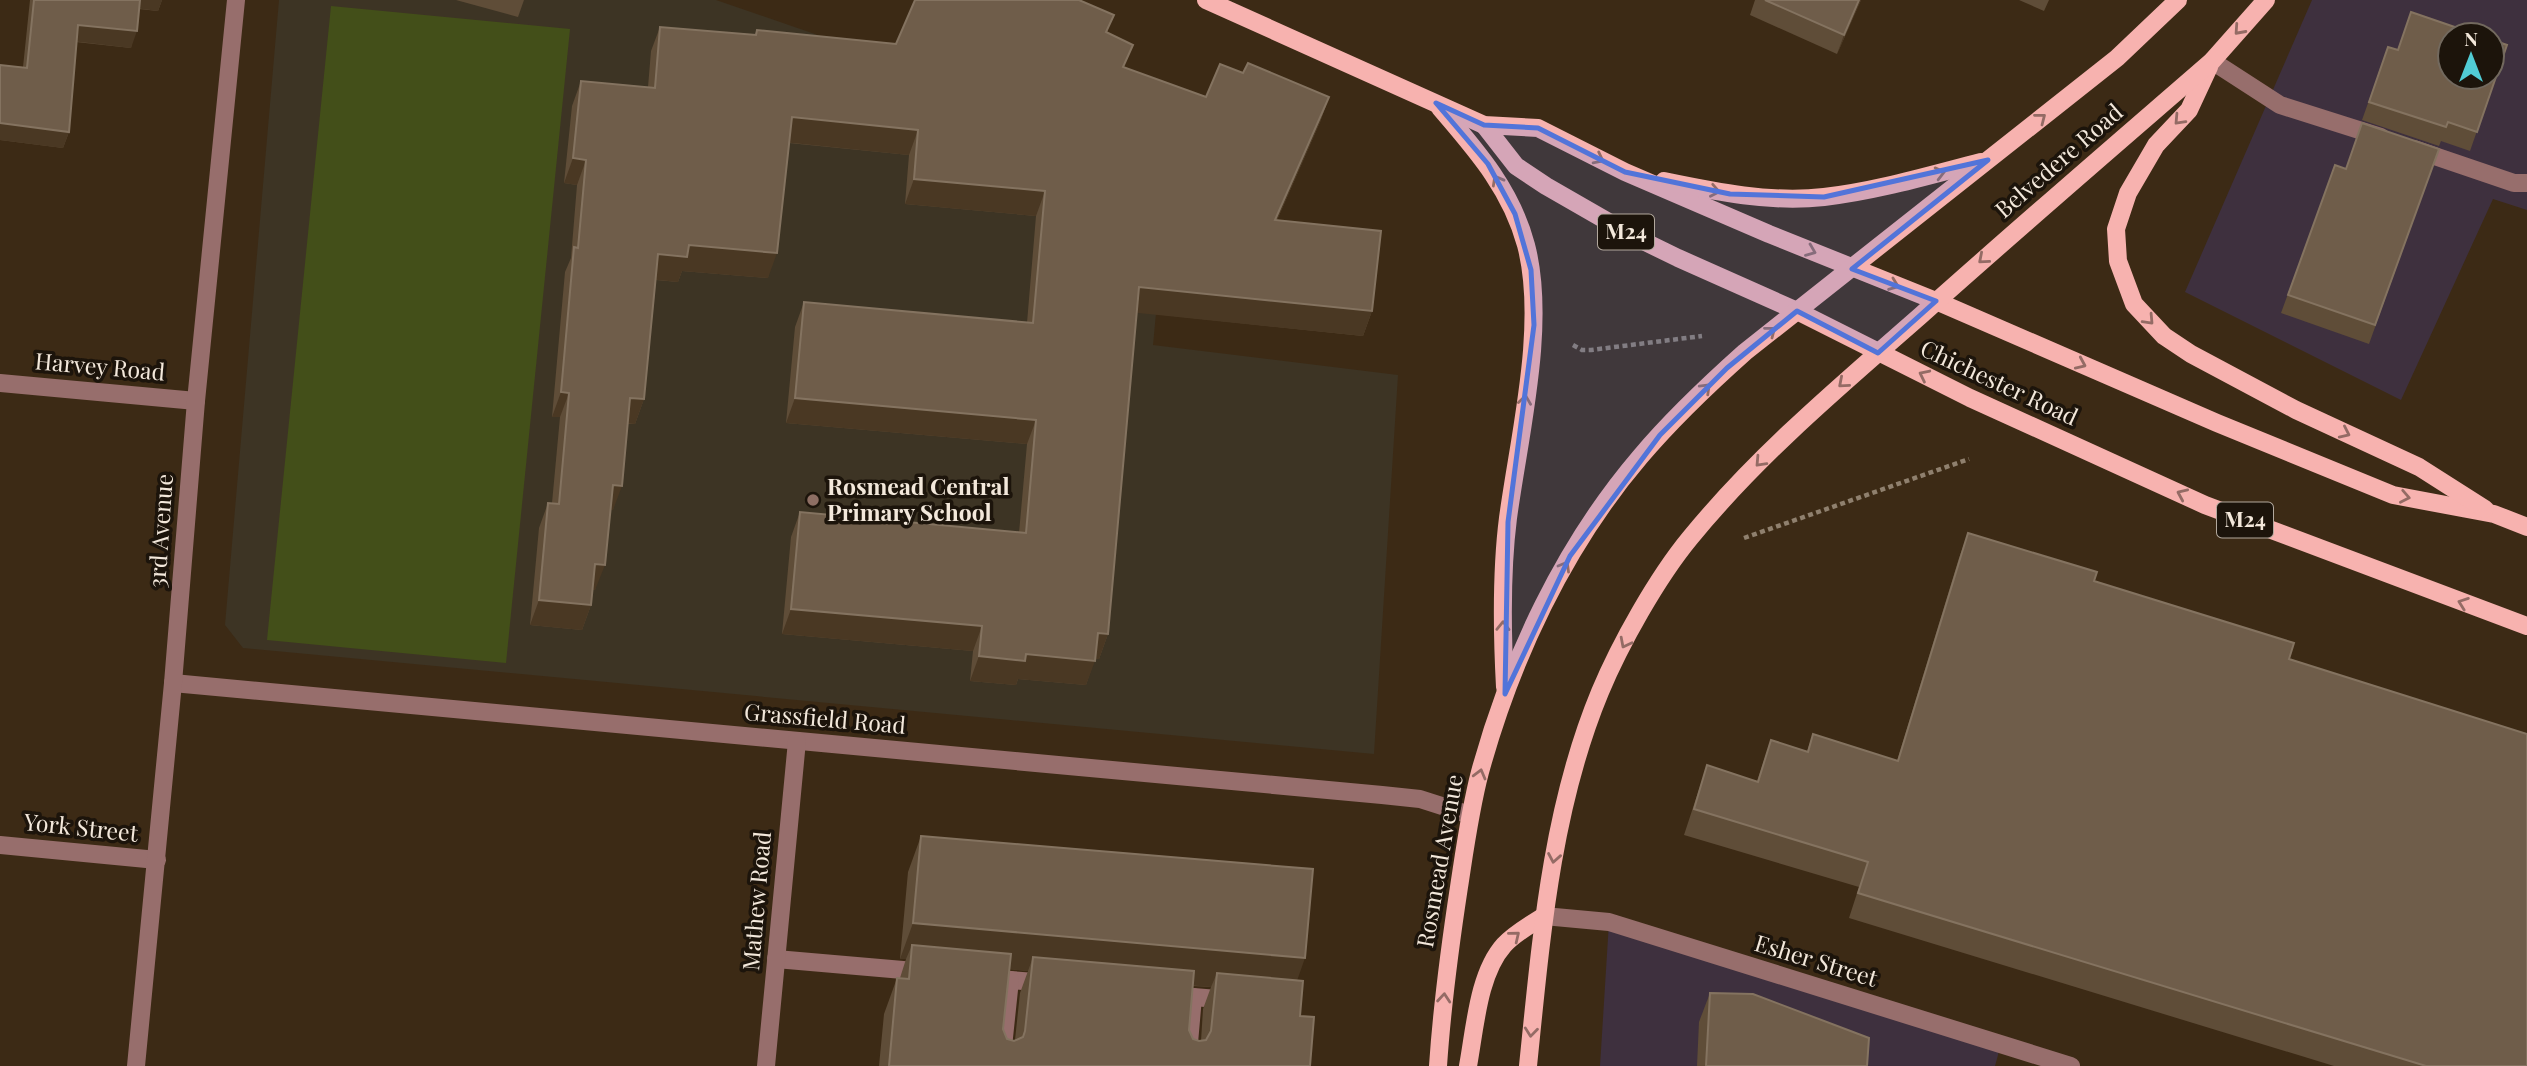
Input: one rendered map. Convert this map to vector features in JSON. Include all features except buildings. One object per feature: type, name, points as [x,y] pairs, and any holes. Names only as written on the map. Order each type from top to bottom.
[{"type":"main road","name":"Chichester Road","points":[[1206,0],[1484,125],[1538,128],[1625,172],[1852,269],[1936,301],[2217,424],[2393,495],[2494,514],[2527,527]]},
{"type":"main road","name":"Belvedere Road","points":[[1797,311],[2117,58],[2178,0]]},
{"type":"main road","name":"Belvedere Road","points":[[1878,353],[2212,61],[2266,0]]},
{"type":"main road","points":[[2212,61],[2189,110],[2156,145],[2128,193],[2116,229],[2118,261],[2134,304],[2164,337],[2191,354],[2296,410],[2419,467],[2494,514]]},
{"type":"main road","points":[[1436,103],[1488,164],[1516,214],[1531,270],[1535,297],[1534,325],[1507,522],[1502,631],[1505,694]]},
{"type":"main road","name":"Chichester Road","points":[[1484,125],[1516,166],[1546,186],[1656,247],[1797,311],[1969,398],[2205,505],[2527,626]]},
{"type":"main road","points":[[1625,172],[1730,194],[1824,197],[1906,181],[1988,160]]},
{"type":"main road","name":"Rosmead Avenue","points":[[1438,1066],[1446,970],[1470,815],[1480,771],[1505,694],[1555,584],[1601,509],[1638,459],[1712,381],[1797,311]]},
{"type":"main road","points":[[1528,1066],[1544,916],[1558,836],[1575,761],[1601,690],[1644,605],[1689,539],[1772,450],[1878,353]]},
{"type":"main road","points":[[1468,1066],[1486,974],[1504,945],[1544,916]]},
{"type":"street","name":"3rd Avenue","points":[[136,1066],[173,683],[196,401],[236,0]]},
{"type":"street","points":[[2212,61],[2280,105],[2514,183],[2527,183]]},
{"type":"street","name":"Harvey Road","points":[[0,383],[196,401]]},
{"type":"street","name":"Grassfield Road","points":[[173,683],[1420,799],[1470,815]]},
{"type":"street","name":"Mathew Road","points":[[766,1066],[797,741]]},
{"type":"street","name":"York Street","points":[[0,845],[157,860]]},
{"type":"street","name":"Esher Street","points":[[1544,916],[1609,922],[2071,1066]]},
{"type":"street","points":[[776,959],[942,974]]},
{"type":"street","points":[[969,976],[1063,985]]},
{"type":"street","points":[[1001,1066],[1010,980]]},
{"type":"street","points":[[1154,993],[1247,1002]]},
{"type":"street","points":[[1187,1066],[1193,997]]},
{"type":"path","points":[[1566,337],[1582,350],[1591,350],[1700,337],[1710,333]]},
{"type":"path","points":[[1742,538],[1969,459]]},
{"type":"highlighted area","points":[[1436,103],[1484,125],[1538,128],[1625,172],[1730,194],[1824,197],[1988,160],[1852,269],[1936,301],[1878,353],[1797,311],[1727,368],[1660,435],[1570,556],[1505,694],[1508,522],[1534,325],[1531,270],[1515,214],[1488,164]]},
{"type":"shaded area","name":"Rosmead Central Primary School","points":[[279,0],[716,0],[1171,157],[1153,345],[1398,375],[1374,754],[243,648],[225,625]]},
{"type":"shaded area","points":[[2312,0],[2527,0],[2527,210],[2493,199],[2401,400],[2185,292]]},
{"type":"shaded area","points":[[1609,922],[2001,1044],[1995,1066],[1600,1066]]},
{"type":"green space","points":[[331,6],[570,29],[506,663],[267,640]]},
{"type":"place","name":"Rosmead Central Primary School","points":[[813,500]]}]
